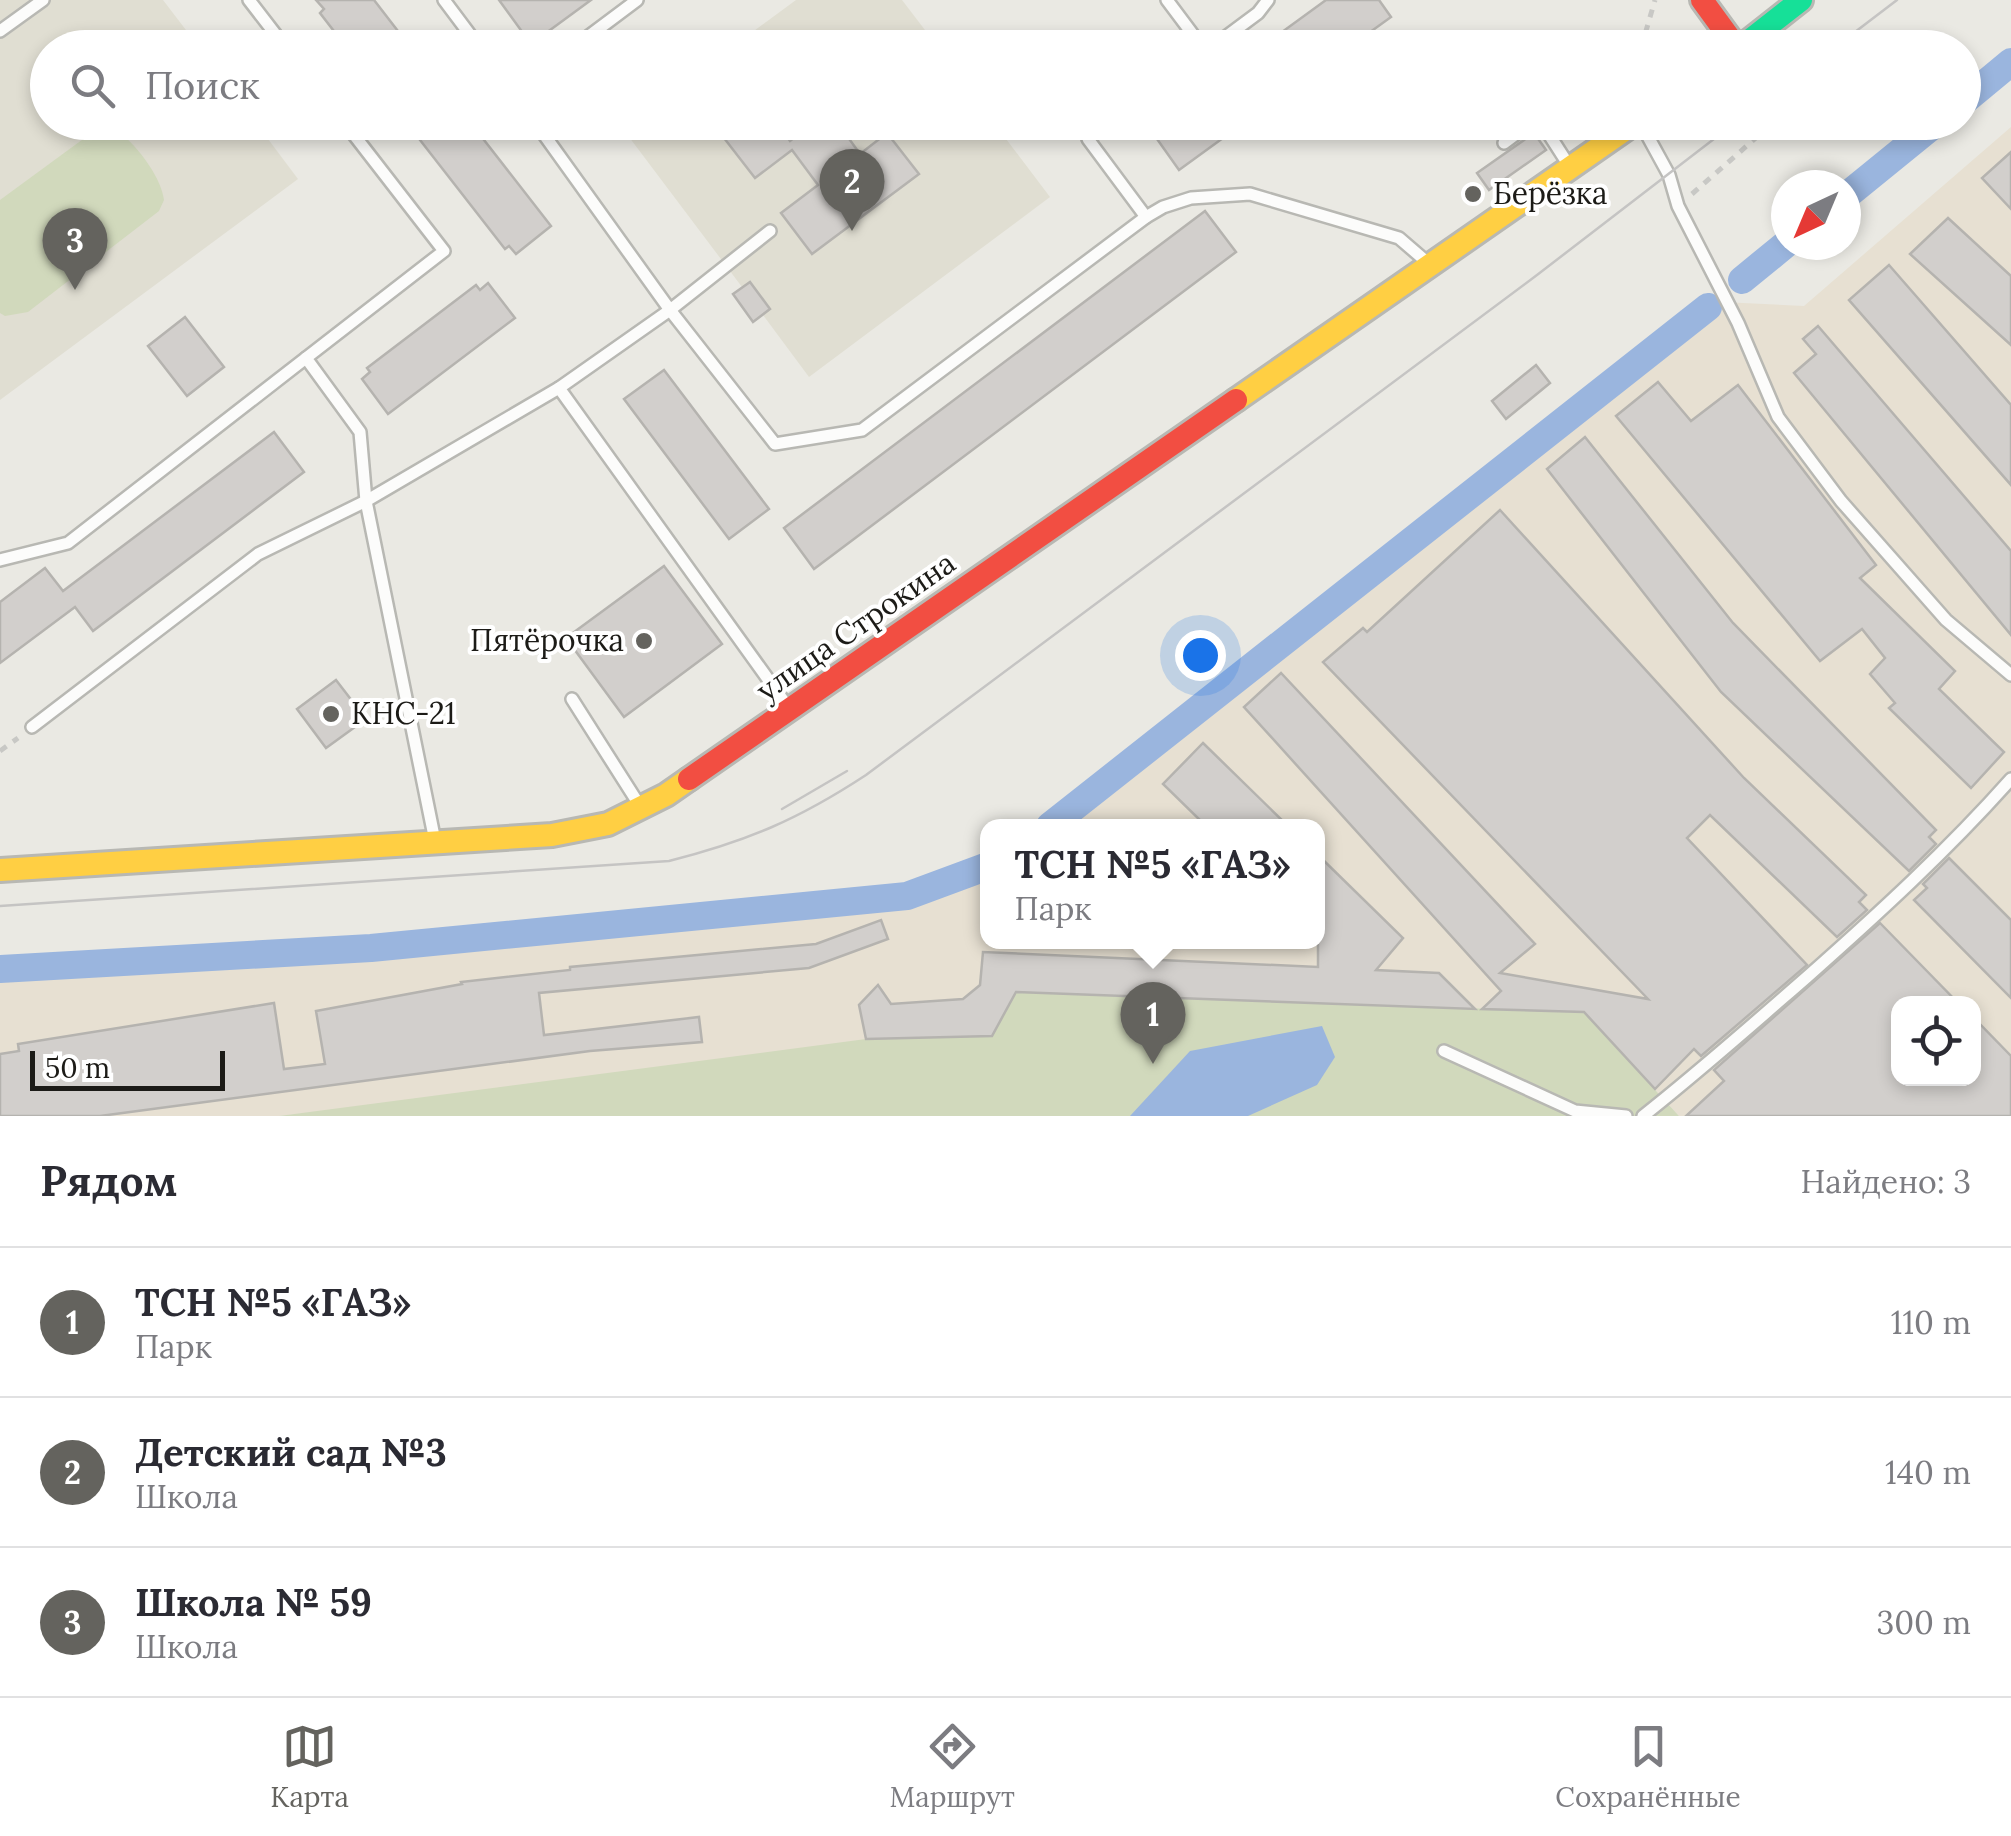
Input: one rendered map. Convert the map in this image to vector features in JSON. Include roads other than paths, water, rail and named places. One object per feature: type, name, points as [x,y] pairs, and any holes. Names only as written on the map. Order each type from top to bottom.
[{"type":"street","points":[[1702,0],[1724,30]]},
{"type":"street","points":[[1762,30],[1801,0]]},
{"type":"street","name":"улица Строкина","points":[[0,870],[552,835],[608,824],[642,809],[791,710],[1611,140]]},
{"type":"lane","points":[[0,31],[43,0]]},
{"type":"lane","points":[[249,0],[272,30]]},
{"type":"lane","points":[[444,0],[466,30]]},
{"type":"lane","points":[[597,30],[637,0]]},
{"type":"lane","points":[[1167,0],[1190,30]]},
{"type":"lane","points":[[1235,30],[1268,0]]},
{"type":"lane","points":[[0,560],[68,543],[444,252],[358,140]]},
{"type":"lane","points":[[548,140],[670,310],[775,444],[862,430],[1146,217],[1162,206],[1191,198],[1250,194],[1398,238],[1430,264]]},
{"type":"lane","points":[[1089,140],[1146,217]]},
{"type":"lane","points":[[1553,140],[1570,168]]},
{"type":"lane","points":[[1648,140],[1738,322],[1778,418],[1841,501],[1946,620],[2011,676]]},
{"type":"lane","points":[[32,727],[258,554],[366,501],[559,388],[670,310],[770,231]]},
{"type":"lane","points":[[306,358],[360,432],[366,501],[436,843]]},
{"type":"lane","points":[[559,388],[791,710]]},
{"type":"lane","points":[[572,699],[642,809]]},
{"type":"lane","points":[[1643,1116],[1696,1074],[1893,899],[1966,830],[2011,780]]},
{"type":"lane","points":[[1444,1051],[1575,1111],[1626,1116]]},
{"type":"water","points":[[1322,1026],[1335,1057],[1317,1085],[1248,1116],[1130,1116],[1190,1051]]},
{"type":"waterway","points":[[1981,87],[2011,62]]},
{"type":"waterway","points":[[1861,184],[1915,140]]},
{"type":"waterway","points":[[1742,280],[1771,256]]},
{"type":"waterway","points":[[1059,819],[1708,307]]},
{"type":"waterway","points":[[0,969],[371,948],[907,896],[980,869]]},
{"type":"tram line","points":[[1858,30],[1897,0]]},
{"type":"tram line","points":[[0,906],[669,861],[772,827],[866,775],[1713,140]]},
{"type":"tram line","points":[[782,809],[847,771]]},
{"type":"place","name":"Берёзка","points":[[1473,194]]},
{"type":"place","name":"Детский сад №3","points":[[852,231]]},
{"type":"place","name":"Школа № 59","points":[[75,290]]},
{"type":"place","name":"Пятёрочка","points":[[644,641]]},
{"type":"place","name":"КНС-21","points":[[331,714]]},
{"type":"place","name":"ТСН №5 «ГАЗ»","points":[[1153,1064]]}]
